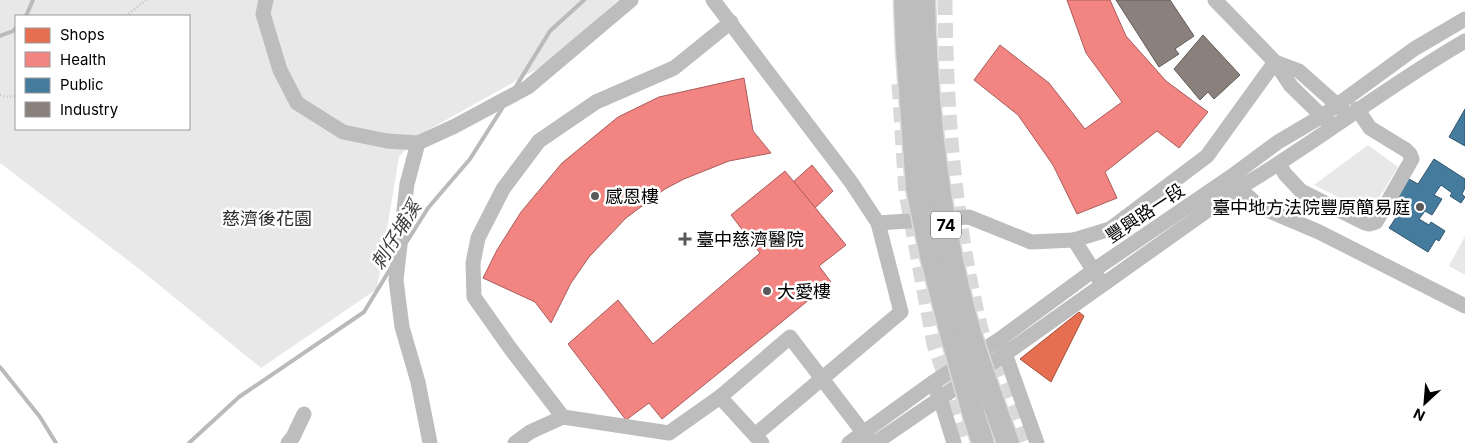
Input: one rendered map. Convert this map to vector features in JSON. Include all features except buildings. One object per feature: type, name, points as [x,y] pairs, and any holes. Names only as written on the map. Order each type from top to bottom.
[{"type":"highway","name":"74","points":[[906,0],[907,49],[917,188],[931,256],[947,319],[983,443]]},
{"type":"highway","name":"74","points":[[924,0],[930,116],[938,183],[950,251],[969,331],[1008,443]]},
{"type":"street","points":[[266,0],[263,14],[280,70],[297,102],[318,118],[343,132],[387,141],[418,143],[456,126],[528,87],[631,0]]},
{"type":"street","points":[[713,0],[851,182],[878,223],[901,312],[822,379],[758,439],[720,397]]},
{"type":"street","points":[[1215,0],[1275,62],[1291,86],[1333,127]]},
{"type":"street","name":"豐興路一段","points":[[849,443],[867,438],[932,382],[1003,346],[1102,284],[1236,182],[1278,142],[1322,116],[1414,49],[1465,19]]},
{"type":"street","points":[[563,417],[474,297],[473,263],[478,238],[504,189],[539,141],[596,102],[674,68],[694,57],[731,22]]},
{"type":"street","name":"豐興路一段","points":[[875,443],[940,398],[1094,270],[1236,182],[1279,164],[1425,64],[1465,40]]},
{"type":"street","points":[[878,223],[968,217],[1031,242],[1074,240],[1110,229],[1207,156],[1275,62]]},
{"type":"street","points":[[1275,62],[1299,71],[1337,104],[1353,112],[1370,128],[1406,150],[1412,159],[1376,222],[1370,224],[1301,191],[1285,174],[1279,164]]},
{"type":"street","points":[[418,143],[407,184],[396,280],[402,327],[418,382],[430,443]]},
{"type":"street","points":[[1236,182],[1260,207],[1319,232],[1465,306]]},
{"type":"street","points":[[1074,240],[1102,284]]},
{"type":"street","points":[[515,443],[530,432],[563,417],[669,433],[720,397],[790,337],[867,438]]},
{"type":"street","points":[[1003,346],[1037,443]]},
{"type":"street","points":[[932,382],[940,398],[954,443]]},
{"type":"street","points":[[288,443],[304,414]]},
{"type":"path","points":[[127,15],[146,0]]},
{"type":"path","points":[[0,95],[6,97],[15,96]]},
{"type":"green space","name":"慈濟後花園","points":[[0,0],[618,0],[548,63],[419,135],[399,157],[377,289],[261,368],[142,271],[0,163]]},
{"type":"green space","points":[[1368,145],[1398,167],[1370,213],[1314,185]]},
{"type":"green space","points":[[1465,236],[1465,275],[1449,266]]},
{"type":"waterway","points":[[26,15],[33,0]]},
{"type":"waterway","name":"刺仔埔溪","points":[[515,88],[550,31],[584,0]]},
{"type":"waterway","points":[[0,36],[15,29]]},
{"type":"waterway","name":"刺仔埔溪","points":[[406,243],[428,208],[470,159],[503,107]]},
{"type":"waterway","name":"刺仔埔溪","points":[[189,443],[239,397],[364,312],[392,266]]},
{"type":"waterway","name":"刺仔埔溪","points":[[0,367],[40,417],[56,443]]},
{"type":"tunnel","points":[[945,0],[947,82],[953,164],[971,285],[984,339],[1023,443]]},
{"type":"tunnel","points":[[899,84],[906,193],[934,344],[968,443]]},
{"type":"place","name":"感恩樓","points":[[595,196]]},
{"type":"place","name":"臺中地方法院豐原簡易庭","points":[[1420,207]]},
{"type":"place","name":"臺中慈濟醫院","points":[[685,239]]},
{"type":"place","name":"大愛樓","points":[[767,291]]}]
